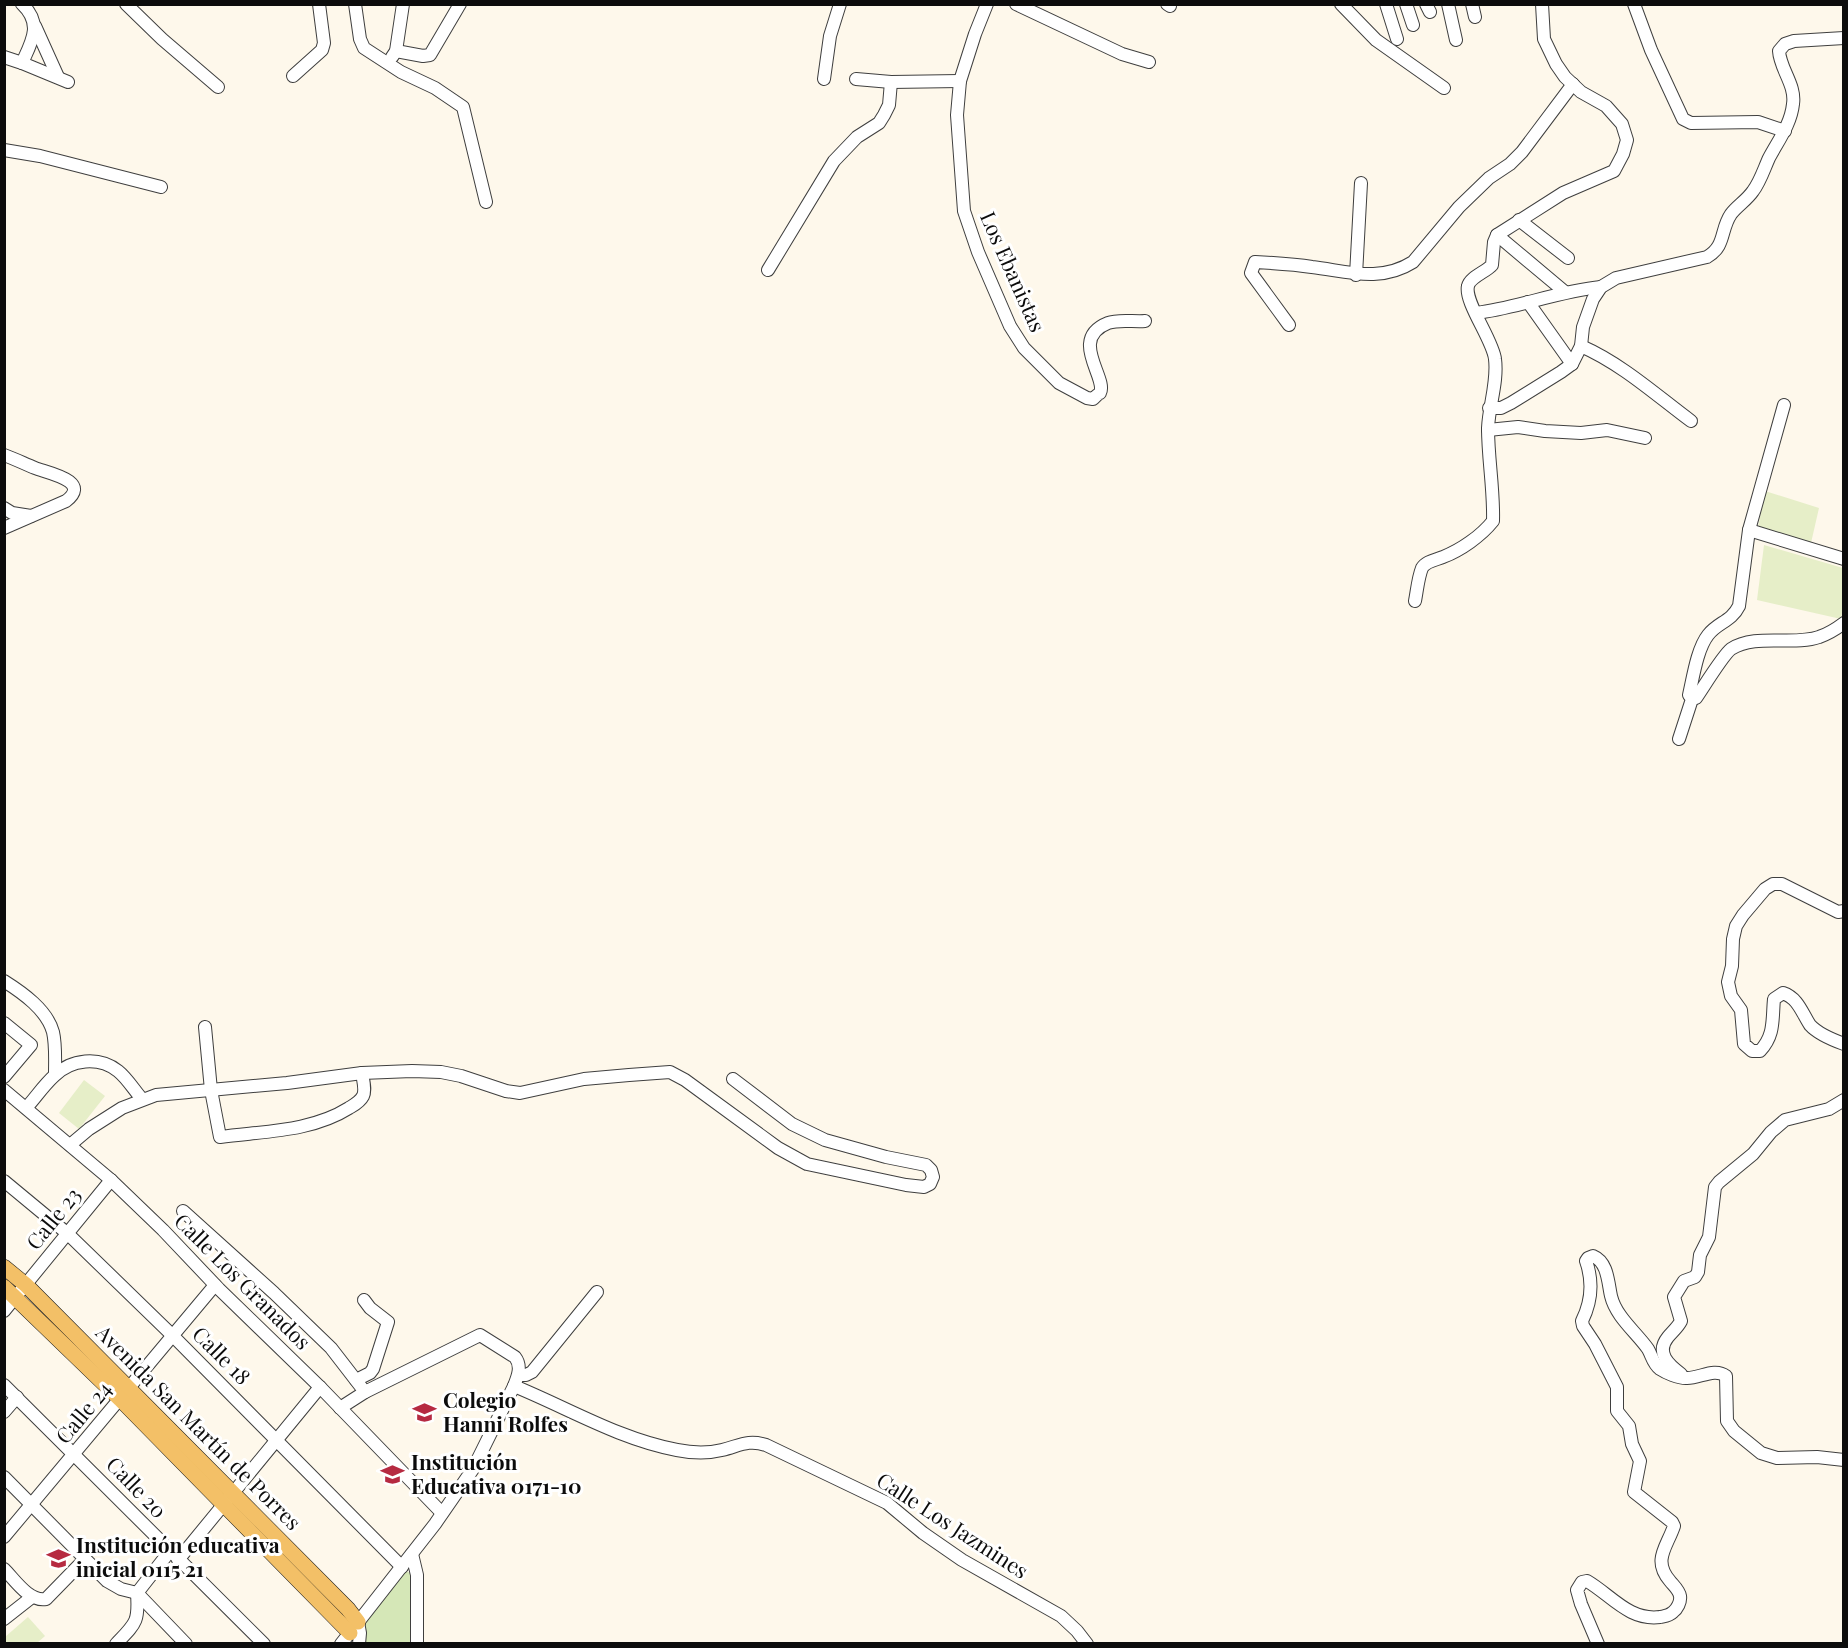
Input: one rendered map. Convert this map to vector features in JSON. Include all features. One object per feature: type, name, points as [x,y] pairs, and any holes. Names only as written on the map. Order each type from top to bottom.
[{"type":"main road","name":"Avenida San Martín de Porres","points":[[4,1267],[16,1289],[125,1394],[228,1499],[348,1609],[353,1637]]},
{"type":"street","points":[[4,57],[63,80],[30,12],[22,4]]},
{"type":"street","points":[[126,4],[162,39],[218,87]]},
{"type":"street","points":[[293,75],[322,50],[324,43],[319,4]]},
{"type":"street","points":[[387,63],[396,51],[404,4]]},
{"type":"street","points":[[396,51],[423,56],[430,55],[460,4]]},
{"type":"street","points":[[824,79],[830,36],[840,4]]},
{"type":"street","name":"Los Ebanistas","points":[[987,4],[960,81],[957,115],[964,211],[1010,326],[1024,348],[1059,383],[1093,399],[1100,393],[1101,387],[1092,361],[1090,348],[1092,336],[1109,322],[1145,321]]},
{"type":"street","points":[[1016,4],[1122,54],[1149,62]]},
{"type":"street","points":[[1341,4],[1376,40],[1444,88]]},
{"type":"street","points":[[1386,4],[1397,39]]},
{"type":"street","points":[[1406,4],[1413,25]]},
{"type":"street","points":[[1448,4],[1456,40]]},
{"type":"street","points":[[1414,601],[1422,567],[1448,555],[1473,539],[1486,530],[1493,521],[1488,430],[1489,408],[1496,377],[1495,357],[1476,314],[1468,285],[1471,280],[1492,265],[1494,242],[1497,235],[1563,193],[1614,171],[1627,140],[1622,124],[1606,106],[1581,92],[1565,77],[1556,64],[1544,39],[1542,4]]},
{"type":"street","points":[[1634,4],[1651,50],[1683,119],[1691,123],[1758,122],[1785,131]]},
{"type":"street","points":[[355,5],[360,39],[364,48],[435,88],[463,107],[486,202]]},
{"type":"street","points":[[22,63],[31,43],[35,26]]},
{"type":"street","points":[[1476,314],[1565,292],[1600,287],[1616,278],[1707,257],[1713,253],[1720,243],[1731,213],[1752,193],[1785,131],[1793,105],[1793,95],[1780,61],[1779,51],[1785,44],[1794,41],[1844,38]]},
{"type":"street","points":[[856,79],[891,82],[960,81]]},
{"type":"street","points":[[768,270],[834,161],[856,137],[879,123],[889,105],[891,82]]},
{"type":"street","points":[[1289,325],[1251,273],[1255,262],[1294,264],[1374,275],[1405,267],[1413,262],[1467,198],[1522,152],[1573,84]]},
{"type":"street","points":[[4,150],[40,156],[161,187]]},
{"type":"street","points":[[1356,274],[1361,183]]},
{"type":"street","points":[[1519,220],[1568,258]]},
{"type":"street","points":[[1497,235],[1565,292]]},
{"type":"street","points":[[1489,408],[1501,408],[1511,403],[1572,364],[1581,346],[1582,327],[1600,287]]},
{"type":"street","points":[[1528,302],[1572,364]]},
{"type":"street","points":[[1581,346],[1626,371],[1691,422]]},
{"type":"street","points":[[1692,699],[1689,695],[1702,644],[1708,634],[1734,616],[1739,606],[1749,530],[1784,405]]},
{"type":"street","points":[[1488,430],[1518,427],[1581,433],[1607,430],[1645,438]]},
{"type":"street","points":[[4,455],[62,477],[74,487],[75,491],[70,498],[35,516],[4,528]]},
{"type":"street","points":[[4,508],[12,513],[35,516]]},
{"type":"street","points":[[1749,530],[1844,559]]},
{"type":"street","points":[[1679,739],[1692,699],[1696,698],[1730,650],[1741,644],[1818,638],[1844,623]]},
{"type":"street","points":[[1844,911],[1835,911],[1782,884],[1773,884],[1765,889],[1736,926],[1728,982],[1731,996],[1741,1010],[1744,1044],[1752,1050],[1760,1051],[1768,1043],[1772,1032],[1774,999],[1783,993],[1790,995],[1811,1027],[1830,1039],[1844,1044]]},
{"type":"street","points":[[4,981],[22,993],[46,1017],[54,1040],[55,1074]]},
{"type":"street","points":[[4,1023],[31,1045],[4,1077]]},
{"type":"street","points":[[205,1027],[211,1090],[220,1137],[314,1124],[338,1115],[363,1098],[362,1073]]},
{"type":"street","points":[[27,1107],[55,1074],[73,1064],[92,1060],[105,1063],[118,1071],[142,1099]]},
{"type":"street","points":[[70,1145],[89,1129],[122,1108],[156,1095],[287,1083],[362,1073],[412,1071],[441,1072],[520,1093],[584,1079],[670,1072],[685,1080],[778,1148],[807,1164],[906,1185],[924,1187],[930,1184],[933,1178],[931,1170],[926,1165],[886,1157],[825,1140],[792,1124],[733,1079]]},
{"type":"street","name":"Calle Los Granados","points":[[4,1090],[111,1180],[320,1386],[442,1513]]},
{"type":"street","points":[[1686,1378],[1666,1362],[1664,1342],[1681,1321],[1674,1300],[1676,1293],[1684,1281],[1695,1277],[1698,1272],[1700,1255],[1709,1237],[1715,1187],[1753,1154],[1771,1132],[1785,1120],[1829,1109],[1844,1100]]},
{"type":"street","name":"Calle 23","points":[[4,1311],[16,1289],[68,1234],[111,1180]]},
{"type":"street","name":"Calle 18","points":[[4,1181],[68,1234],[174,1336],[402,1566]]},
{"type":"street","points":[[183,1211],[331,1348],[365,1392]]},
{"type":"street","points":[[1598,1644],[1577,1590],[1578,1585],[1582,1582],[1587,1581],[1622,1607],[1645,1617],[1668,1616],[1681,1600],[1680,1594],[1669,1581],[1661,1557],[1674,1526],[1634,1492],[1640,1461],[1632,1444],[1631,1431],[1617,1411],[1617,1387],[1583,1326],[1582,1321],[1592,1289],[1590,1271],[1586,1261],[1588,1258],[1593,1256],[1600,1260],[1607,1274],[1612,1299],[1618,1312],[1648,1350],[1656,1365],[1664,1372],[1686,1378],[1718,1372],[1726,1376],[1727,1421],[1734,1431],[1761,1453],[1777,1458],[1817,1457],[1844,1460]]},
{"type":"street","name":"Calle 24","points":[[4,1537],[215,1285]]},
{"type":"street","points":[[517,1381],[532,1372],[597,1292]]},
{"type":"street","points":[[356,1380],[373,1369],[388,1322],[370,1308],[364,1300]]},
{"type":"street","points":[[340,1408],[365,1392],[480,1335],[515,1357],[519,1362],[517,1381],[473,1469],[353,1637]]},
{"type":"street","name":"Calle Los Jazmines","points":[[517,1381],[591,1422],[648,1443],[702,1454],[755,1441],[766,1445],[887,1503],[922,1533],[962,1560],[1061,1616],[1087,1644]]},
{"type":"street","name":"Calle 20","points":[[4,1385],[75,1453],[264,1644]]},
{"type":"street","points":[[116,1644],[131,1628],[139,1614],[137,1593],[228,1499],[320,1386]]},
{"type":"street","points":[[4,1412],[17,1397]]},
{"type":"street","points":[[4,1477],[85,1559],[114,1585],[137,1593],[186,1644]]},
{"type":"street","points":[[412,1554],[417,1575],[417,1644]]},
{"type":"street","points":[[4,1569],[32,1597],[39,1600],[46,1599],[85,1559]]},
{"type":"street","points":[[4,1619],[32,1597]]},
{"type":"green space","points":[[1765,491],[1819,508],[1811,543],[1758,527]]},
{"type":"green space","points":[[1764,545],[1843,568],[1844,601],[1841,619],[1757,600]]},
{"type":"green space","points":[[84,1080],[105,1096],[79,1129],[59,1113]]},
{"type":"green space","points":[[402,1571],[413,1573],[412,1643],[364,1643],[362,1619]]},
{"type":"green space","points":[[28,1617],[45,1636],[37,1643],[5,1643],[5,1637]]},
{"type":"place","name":"Colegio Hanni Rolfes","points":[[425,1413]]},
{"type":"place","name":"Institución Educativa 0171-10","points":[[393,1475]]},
{"type":"place","name":"Institución educativa inicial 0115 21","points":[[58,1558]]}]
